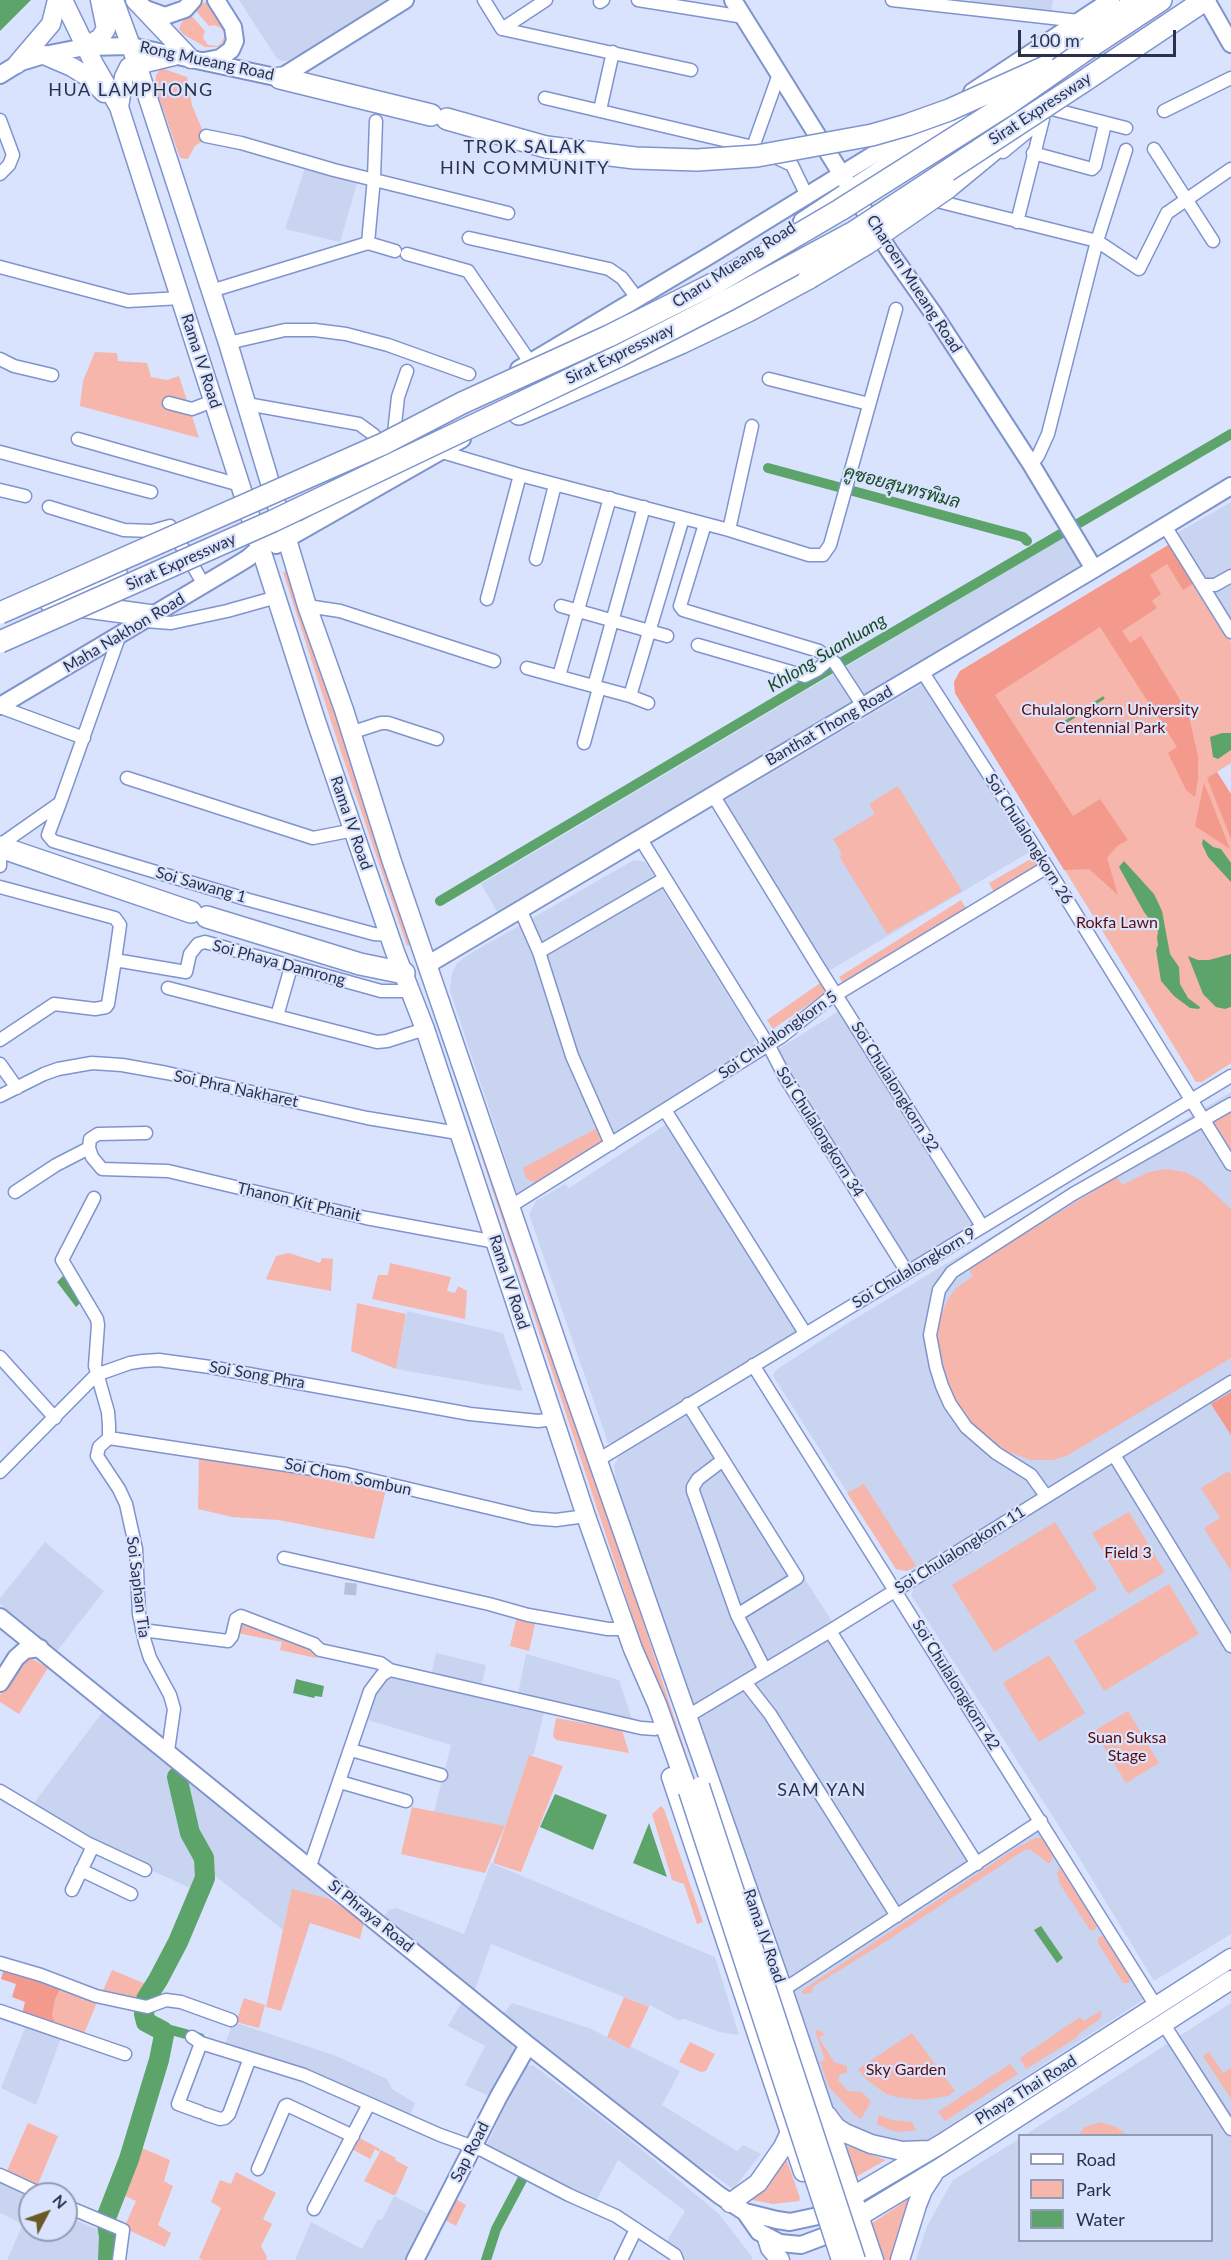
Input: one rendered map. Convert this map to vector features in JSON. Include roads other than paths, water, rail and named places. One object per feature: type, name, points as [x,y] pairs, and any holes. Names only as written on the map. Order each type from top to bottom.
[{"type":"highway","name":"Sirat Expressway","points":[[0,613],[373,448],[462,403],[609,336],[719,281],[850,204],[1011,102],[1083,35],[1161,0]]},
{"type":"highway","name":"Sirat Expressway","points":[[0,642],[273,521],[619,356],[854,232],[1040,114],[1205,0]]},
{"type":"highway","points":[[280,78],[439,117],[546,147],[646,159],[707,159],[757,156],[872,135],[908,125],[949,110],[1083,35]]},
{"type":"highway","points":[[469,435],[691,338],[809,278],[866,244],[947,188],[1040,114]]},
{"type":"highway","points":[[51,603],[250,513]]},
{"type":"highway","points":[[0,606],[51,603],[149,619]]},
{"type":"highway","points":[[0,845],[199,914],[360,964],[407,982]]},
{"type":"main road","points":[[17,64],[51,24],[57,0]]},
{"type":"main road","name":"Rama IV Road","points":[[63,0],[86,48],[119,106],[250,513],[257,552],[277,597],[316,721],[425,1029],[586,1516],[633,1649],[694,1789],[856,2260]]},
{"type":"main road","points":[[86,48],[100,38],[106,29],[100,0]]},
{"type":"main road","name":"Rama IV Road","points":[[114,0],[137,63],[228,343],[307,606],[427,965],[783,1990],[874,2260]]},
{"type":"main road","points":[[138,4],[165,16],[185,9],[193,0]]},
{"type":"main road","points":[[119,106],[124,77],[129,67],[137,63],[220,58],[231,50],[235,40],[233,27],[216,0]]},
{"type":"main road","name":"Rong Mueang Road","points":[[0,75],[17,64],[44,55],[86,48],[131,46],[280,78],[405,0]]},
{"type":"main road","name":"Charoen Mueang Road","points":[[733,0],[885,243],[1031,464],[1094,569]]},
{"type":"main road","name":"Charu Mueang Road","points":[[285,533],[309,504],[530,362],[841,174],[1083,35],[1112,0]]},
{"type":"main road","name":"Charu Mueang Road","points":[[257,552],[285,533],[442,452],[851,189],[1135,0]]},
{"type":"main road","points":[[1205,0],[1231,44]]},
{"type":"main road","points":[[138,4],[190,59]]},
{"type":"main road","points":[[44,55],[88,77],[119,106]]},
{"type":"main road","name":"Banthat Thong Road","points":[[427,965],[1231,486]]},
{"type":"main road","name":"Maha Nakhon Road","points":[[0,707],[257,552]]},
{"type":"main road","points":[[407,982],[427,965]]},
{"type":"main road","name":"Rama IV Road","points":[[651,1612],[694,1789],[841,2260]]},
{"type":"main road","points":[[6,1622],[18,1643],[16,1658]]},
{"type":"main road","name":"Si Phraya Road","points":[[6,1622],[168,1750],[528,2045],[737,2207],[767,2238]]},
{"type":"main road","points":[[0,1683],[16,1658],[25,1650],[40,1648]]},
{"type":"main road","name":"Rama IV Road","points":[[633,1649],[638,1679],[832,2260]]},
{"type":"main road","name":"Phaya Thai Road","points":[[825,2236],[938,2169],[1159,2014],[1231,1958]]},
{"type":"main road","name":"Phaya Thai Road","points":[[818,2216],[1159,2014],[1231,1980]]},
{"type":"main road","points":[[759,2038],[774,2053],[783,2053],[791,2043],[795,2026]]},
{"type":"main road","name":"Sap Road","points":[[415,2260],[472,2147],[528,2045]]},
{"type":"main road","points":[[822,2109],[836,2127],[858,2139],[902,2151],[930,2150]]},
{"type":"main road","points":[[737,2207],[758,2183],[783,2147],[790,2132]]},
{"type":"main road","points":[[900,2260],[923,2190],[938,2169]]},
{"type":"main road","name":"Si Phraya Road","points":[[737,2207],[790,2222],[818,2216]]},
{"type":"main road","points":[[767,2238],[793,2245],[809,2243],[825,2236]]},
{"type":"main road","points":[[767,2238],[770,2248],[780,2260]]},
{"type":"street","points":[[484,0],[502,29],[691,70]]},
{"type":"street","points":[[502,29],[546,0]]},
{"type":"street","points":[[638,0],[744,17]]},
{"type":"street","points":[[892,0],[965,4],[1083,35],[1040,114],[1017,222]]},
{"type":"street","points":[[600,110],[613,52]]},
{"type":"street","points":[[753,147],[779,74]]},
{"type":"street","points":[[1164,111],[1231,78]]},
{"type":"street","points":[[545,98],[753,147],[792,165],[807,196]]},
{"type":"street","points":[[1040,114],[1126,129]]},
{"type":"street","points":[[885,243],[941,202],[1040,114]]},
{"type":"street","points":[[0,120],[14,155],[9,165],[0,174]]},
{"type":"street","points":[[368,243],[376,121]]},
{"type":"street","points":[[1033,153],[1092,169],[1095,166],[1105,124]]},
{"type":"street","points":[[206,136],[241,143],[334,170],[374,178],[507,213]]},
{"type":"street","points":[[1154,149],[1213,241]]},
{"type":"street","points":[[1031,464],[1038,456],[1048,434],[1096,241],[1126,150]]},
{"type":"street","points":[[941,202],[1096,241],[1139,269],[1167,213],[1231,169]]},
{"type":"street","points":[[469,238],[609,269],[622,278],[637,298]]},
{"type":"street","points":[[211,291],[368,243],[468,271],[530,362]]},
{"type":"street","points":[[0,267],[128,301],[181,298]]},
{"type":"street","points":[[442,452],[729,530],[809,555],[823,555],[830,545],[896,309]]},
{"type":"street","points":[[228,343],[285,330],[315,330],[346,334],[388,345],[469,374]]},
{"type":"street","points":[[0,359],[14,366],[52,375]]},
{"type":"street","points":[[389,451],[398,397],[407,371]]},
{"type":"street","points":[[769,379],[870,404]]},
{"type":"street","points":[[169,403],[192,409],[213,400]]},
{"type":"street","points":[[247,404],[359,424],[374,435],[389,451]]},
{"type":"street","points":[[729,530],[752,426]]},
{"type":"street","points":[[78,439],[240,485]]},
{"type":"street","points":[[0,452],[151,492]]},
{"type":"street","points":[[487,599],[520,475]]},
{"type":"street","points":[[536,559],[555,484]]},
{"type":"street","points":[[0,490],[25,496]]},
{"type":"street","points":[[560,676],[610,498]]},
{"type":"street","points":[[49,507],[124,530],[152,531],[170,526],[204,585]]},
{"type":"street","points":[[584,743],[613,621],[644,507]]},
{"type":"street","points":[[630,696],[682,518]]},
{"type":"street","points":[[705,524],[680,606],[683,610],[807,646],[836,664],[864,706]]},
{"type":"street","points":[[1165,526],[1231,632]]},
{"type":"street","points":[[1202,585],[1215,585],[1231,576]]},
{"type":"street","points":[[149,619],[171,622],[228,611],[277,597]]},
{"type":"street","points":[[307,606],[340,611],[494,661]]},
{"type":"street","points":[[561,606],[667,636]]},
{"type":"street","points":[[0,845],[60,803],[119,637]]},
{"type":"street","points":[[698,645],[805,676],[836,664]]},
{"type":"street","points":[[527,668],[648,703]]},
{"type":"street","name":"Soi Chulalongkorn 26","points":[[922,671],[1047,867],[1231,1164]]},
{"type":"street","points":[[0,707],[84,738]]},
{"type":"street","points":[[350,733],[388,723],[437,739]]},
{"type":"street","points":[[127,778],[313,838],[354,830]]},
{"type":"street","name":"Soi Chulalongkorn 32","points":[[713,795],[982,1226]]},
{"type":"street","name":"Soi Sawang 1","points":[[60,803],[48,835],[53,841],[260,903],[374,934],[390,935]]},
{"type":"street","name":"Soi Chulalongkorn 34","points":[[640,838],[907,1272]]},
{"type":"street","points":[[0,860],[0,866]]},
{"type":"street","name":"Soi Chulalongkorn 5","points":[[511,1206],[768,1045],[836,994],[1047,867]]},
{"type":"street","points":[[539,952],[664,879]]},
{"type":"street","points":[[0,887],[115,918],[120,925],[106,1007],[95,1009],[54,1004],[0,1040]]},
{"type":"street","points":[[520,909],[539,952],[572,1056],[611,1144]]},
{"type":"street","name":"Soi Phaya Damrong","points":[[115,960],[186,972],[190,954],[198,944],[205,942],[381,991],[407,982]]},
{"type":"street","points":[[277,1016],[291,967]]},
{"type":"street","points":[[168,988],[377,1042],[425,1029]]},
{"type":"street","points":[[0,1064],[17,1088]]},
{"type":"street","name":"Soi Phra Nakharet","points":[[0,1096],[58,1069],[92,1064],[122,1065],[168,1073],[367,1118],[458,1133]]},
{"type":"street","name":"Soi Chulalongkorn 9","points":[[598,1460],[1231,1076]]},
{"type":"street","points":[[1046,1496],[1031,1476],[996,1453],[966,1427],[951,1404],[936,1367],[930,1335],[939,1290],[952,1272],[1035,1218],[1231,1104]]},
{"type":"street","points":[[665,1110],[805,1333]]},
{"type":"street","points":[[15,1192],[56,1165],[89,1148],[90,1139],[98,1134],[146,1133]]},
{"type":"street","name":"Thanon Kit Phanit","points":[[89,1148],[92,1157],[102,1169],[168,1171],[366,1218],[495,1242]]},
{"type":"street","name":"Soi Saphan Tia","points":[[94,1198],[62,1260],[97,1319],[96,1375],[108,1412],[109,1438],[99,1447],[97,1456],[126,1504],[136,1549],[142,1630],[147,1651],[170,1695],[174,1709],[168,1750]]},
{"type":"street","points":[[0,1357],[55,1418]]},
{"type":"street","name":"Soi Song Phra","points":[[0,1472],[96,1375],[130,1364],[159,1360],[210,1367],[470,1414],[538,1421],[555,1419]]},
{"type":"street","name":"Soi Chulalongkorn 42","points":[[753,1365],[1041,1821],[1231,2129]]},
{"type":"street","name":"Soi Chulalongkorn 11","points":[[688,1716],[830,1631],[1231,1382]]},
{"type":"street","points":[[688,1404],[797,1578],[737,1615]]},
{"type":"street","name":"Soi Chom Sombun","points":[[109,1438],[346,1474],[532,1518],[555,1520],[586,1516]]},
{"type":"street","points":[[1114,1455],[1231,1646]]},
{"type":"street","points":[[723,1460],[695,1483],[693,1491],[737,1615],[765,1670]]},
{"type":"street","points":[[284,1558],[489,1604],[528,1615],[608,1629],[626,1629]]},
{"type":"street","points":[[142,1630],[228,1641],[232,1636],[236,1619],[241,1616],[314,1644],[320,1650],[380,1663],[390,1670],[642,1728],[655,1729]]},
{"type":"street","points":[[830,1631],[977,1864]]},
{"type":"street","points":[[310,1866],[370,1691],[382,1675],[390,1670]]},
{"type":"street","points":[[746,1682],[770,1714],[897,1916]]},
{"type":"street","points":[[351,1750],[441,1775]]},
{"type":"street","points":[[340,1782],[406,1801]]},
{"type":"street","points":[[0,1791],[93,1846],[145,1870]]},
{"type":"street","points":[[783,1990],[1041,1821]]},
{"type":"street","points":[[72,1890],[93,1846]]},
{"type":"street","points":[[81,1870],[131,1894]]},
{"type":"street","points":[[0,1963],[96,1995],[144,2006],[166,2000],[181,2002],[231,2020]]},
{"type":"street","points":[[0,2011],[125,2054]]},
{"type":"street","points":[[250,2058],[229,2114],[225,2118],[220,2119],[178,2104],[197,2040],[304,2075],[472,2147],[616,2216],[675,2255],[677,2260]]},
{"type":"street","points":[[258,2169],[287,2104],[353,2136]]},
{"type":"street","points":[[314,2209],[369,2104]]},
{"type":"street","points":[[0,2175],[18,2183]]},
{"type":"street","points":[[78,2211],[123,2230],[119,2260]]},
{"type":"street","points":[[621,2260],[636,2229]]},
{"type":"water","points":[[0,0],[31,0],[0,31]]},
{"type":"water","points":[[1231,733],[1231,750],[1218,759],[1213,757],[1210,737]]},
{"type":"water","points":[[1203,839],[1213,847],[1221,849],[1231,863],[1231,882],[1208,857],[1202,844]]},
{"type":"water","points":[[1124,861],[1154,894],[1162,911],[1170,954],[1179,967],[1180,984],[1188,998],[1200,1007],[1199,1009],[1190,1008],[1174,996],[1161,981],[1156,950],[1158,931],[1144,912],[1119,867]]},
{"type":"water","points":[[1231,954],[1231,1007],[1225,1009],[1216,1007],[1203,994],[1188,956],[1198,960],[1209,960]]},
{"type":"water","points":[[63,1276],[81,1302],[76,1307],[57,1282]]},
{"type":"water","points":[[296,1679],[324,1686],[322,1697],[315,1696],[314,1698],[293,1693]]},
{"type":"water","points":[[555,1794],[607,1815],[593,1850],[540,1827]]},
{"type":"water","points":[[649,1823],[667,1877],[633,1863]]},
{"type":"water","points":[[1041,1926],[1063,1958],[1057,1963],[1034,1930]]},
{"type":"waterway","name":"Khlong Suanluang","points":[[440,901],[1231,434]]},
{"type":"waterway","name":"คูซอยสุนทรพิมล","points":[[768,468],[1023,537],[1027,541]]},
{"type":"waterway","points":[[1064,723],[1103,698]]},
{"type":"waterway","points":[[108,2260],[109,2236],[106,2218],[129,2159],[159,2060],[164,2035],[163,2031],[146,2022],[144,2014],[146,1999],[178,1942],[205,1878],[204,1858],[190,1833],[177,1777]]},
{"type":"waterway","points":[[171,2030],[200,2038]]},
{"type":"waterway","points":[[486,2260],[496,2229],[524,2176]]},
{"type":"tunnel","points":[[350,1595],[352,1573]]},
{"type":"district","name":"HUA LAMPHONG","points":[[131,90]]},
{"type":"district","name":"TROK SALAK HIN COMMUNITY","points":[[525,157]]},
{"type":"district","name":"SAM YAN","points":[[822,1790]]},
{"type":"park label","name":"Chulalongkorn University Centennial Park","points":[[1110,719]]},
{"type":"park label","name":"Rokfa Lawn","points":[[1117,923]]},
{"type":"park label","name":"Field 3","points":[[1128,1553]]},
{"type":"park label","name":"Suan Suksa Stage","points":[[1127,1747]]},
{"type":"park label","name":"Sky Garden","points":[[906,2070]]}]
